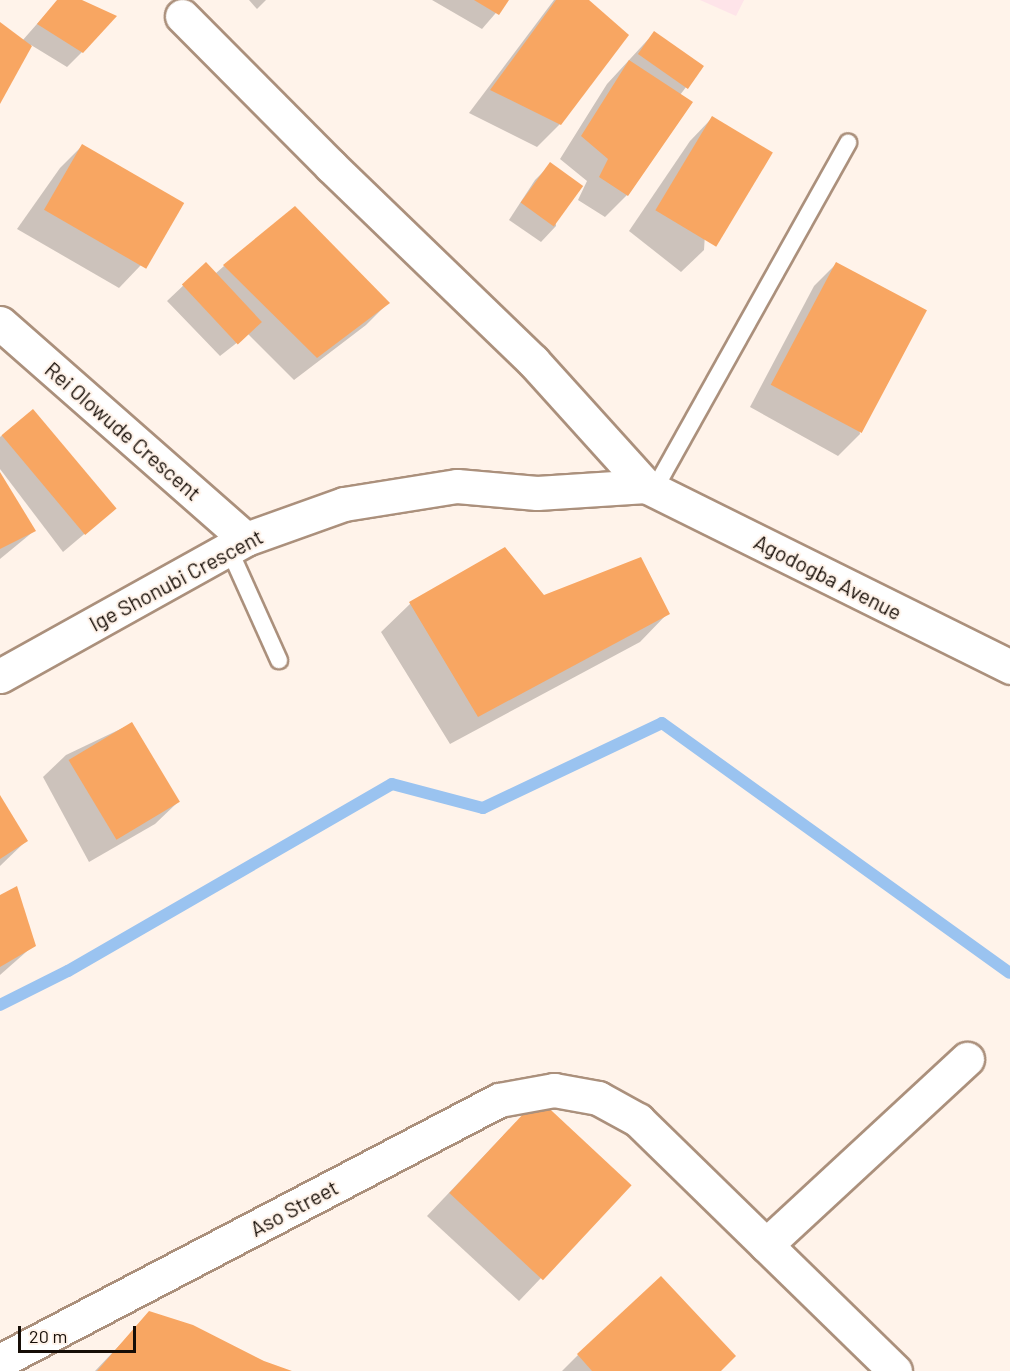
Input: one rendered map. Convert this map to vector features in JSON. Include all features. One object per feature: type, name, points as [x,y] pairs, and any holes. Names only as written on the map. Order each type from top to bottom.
[{"type":"street","points":[[182,16],[331,166],[533,361],[650,488]]},
{"type":"street","name":"Rei Olowude Crescent","points":[[0,323],[237,544]]},
{"type":"street","name":"Ige Shonubi Crescent","points":[[0,676],[237,544],[344,504],[458,486],[537,493],[650,488]]},
{"type":"street","name":"Agodogba Avenue","points":[[650,488],[1010,667]]},
{"type":"street","points":[[766,1245],[967,1059]]},
{"type":"street","name":"Aso Street","points":[[0,1361],[499,1100],[554,1090],[598,1098],[639,1120],[896,1371]]},
{"type":"lane","points":[[650,488],[848,143]]},
{"type":"lane","points":[[237,544],[279,660]]},
{"type":"shaded area","points":[[700,0],[744,0],[736,16]]},
{"type":"building","points":[[57,0],[82,0],[117,16],[83,53],[37,24]]},
{"type":"building","points":[[474,0],[509,0],[499,15]]},
{"type":"building","points":[[556,0],[589,0],[629,35],[561,125],[490,90]]},
{"type":"building","points":[[0,22],[32,46],[0,104]]},
{"type":"building","points":[[654,31],[704,66],[688,89],[638,54]]},
{"type":"building","points":[[629,60],[693,102],[628,196],[599,177],[608,159],[581,136]]},
{"type":"building","points":[[712,116],[773,153],[716,247],[655,210]]},
{"type":"building","points":[[82,144],[184,203],[146,269],[44,210]]},
{"type":"building","points":[[550,162],[583,186],[554,227],[521,202]]},
{"type":"building","points":[[295,206],[390,303],[317,358],[223,265]]},
{"type":"building","points":[[206,262],[262,322],[238,344],[182,285]]},
{"type":"building","points":[[836,262],[927,310],[862,433],[771,385]]},
{"type":"building","points":[[33,409],[117,509],[85,535],[2,435]]},
{"type":"building","points":[[0,472],[36,531],[0,549]]},
{"type":"building","points":[[505,547],[544,595],[641,557],[670,614],[478,717],[409,602]]},
{"type":"building","points":[[132,722],[180,802],[116,840],[69,760]]},
{"type":"building","points":[[0,795],[28,841],[0,859]]},
{"type":"building","points":[[17,886],[36,946],[0,967],[0,895]]},
{"type":"building","points":[[538,1098],[632,1185],[543,1280],[449,1193]]},
{"type":"building","points":[[661,1276],[736,1356],[721,1371],[592,1371],[577,1354]]},
{"type":"building","points":[[149,1311],[193,1325],[264,1361],[292,1371],[97,1371]]},
{"type":"waterway","points":[[0,1005],[68,971],[392,784],[483,808],[662,723],[1010,973]]}]
